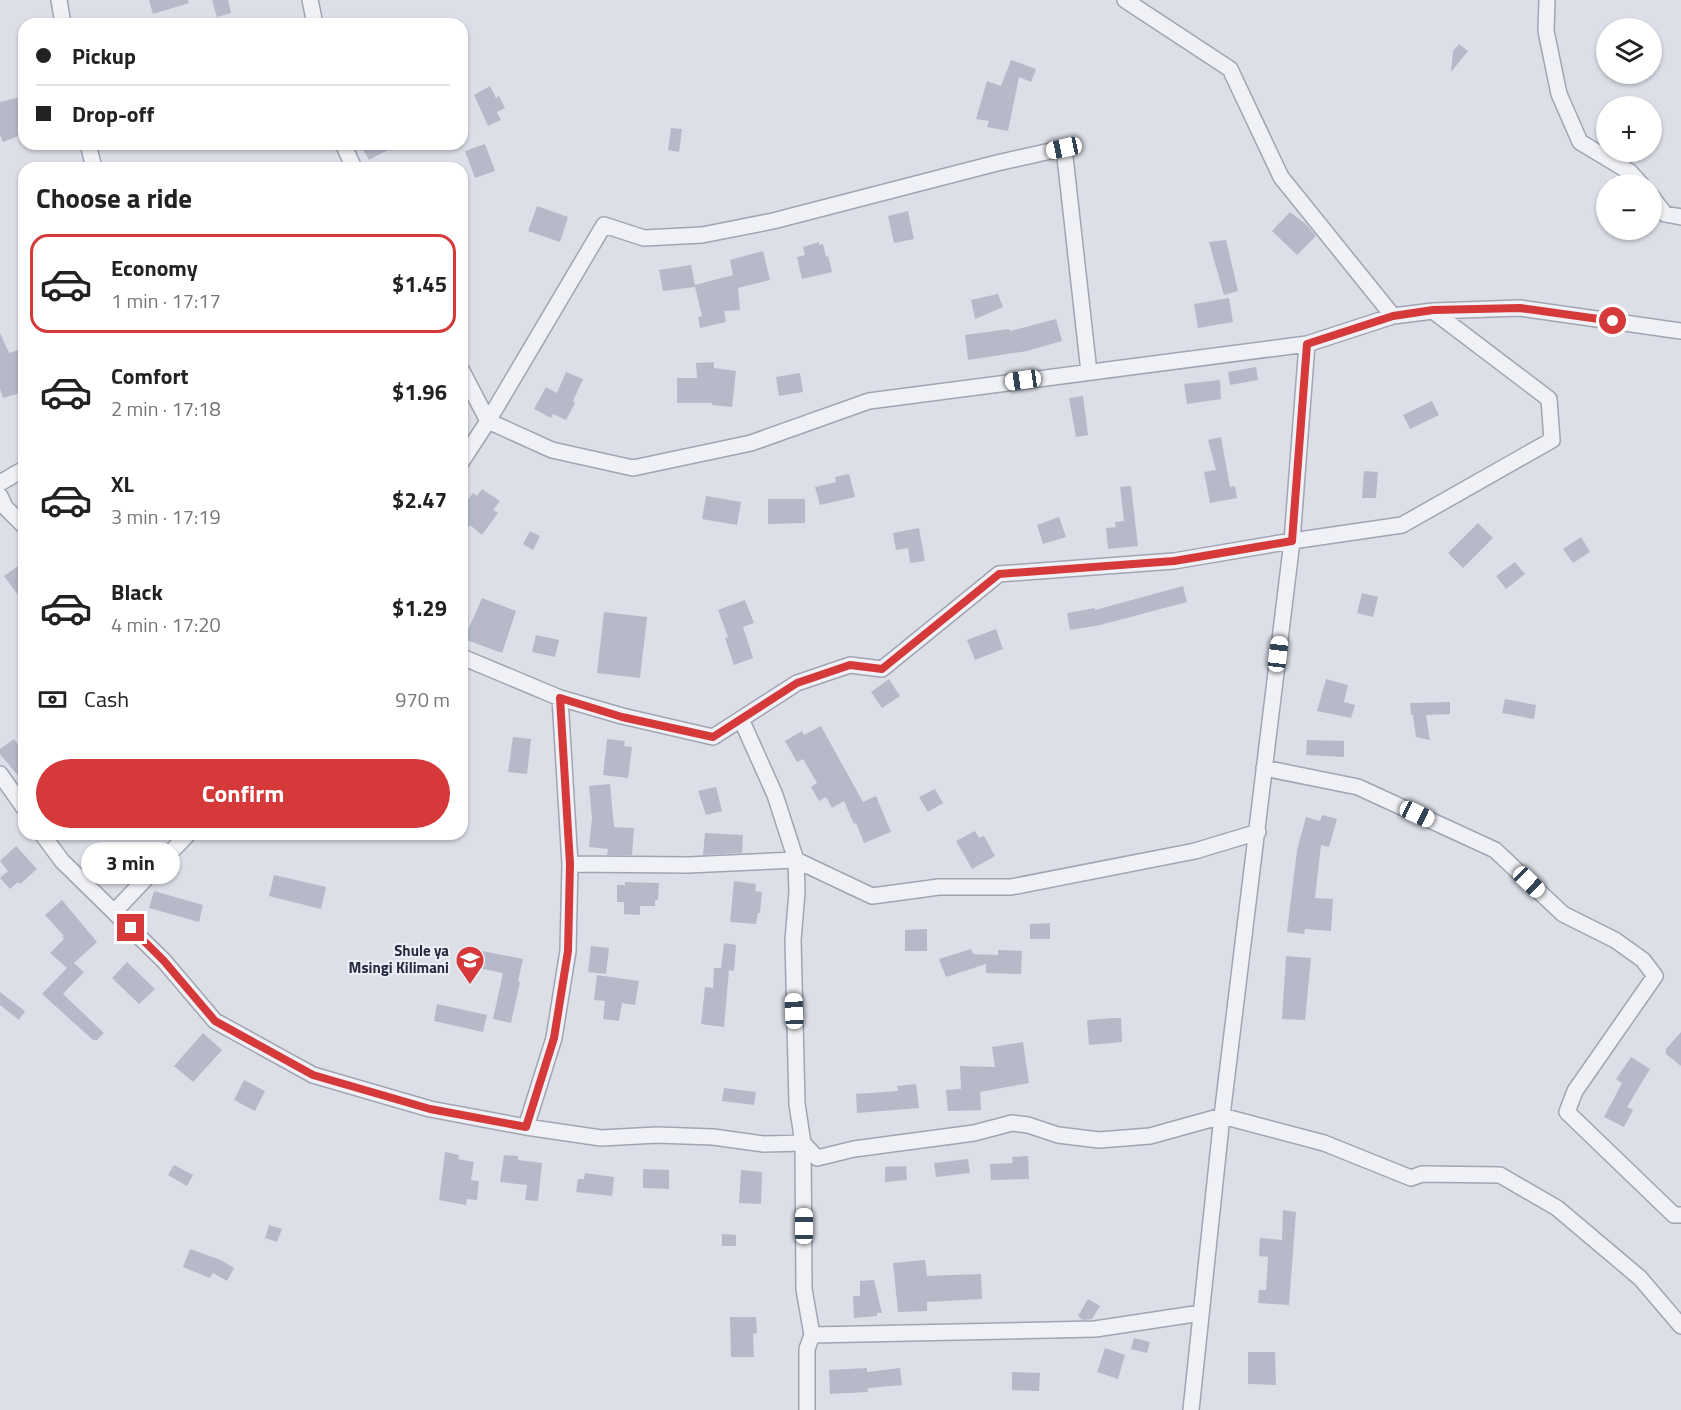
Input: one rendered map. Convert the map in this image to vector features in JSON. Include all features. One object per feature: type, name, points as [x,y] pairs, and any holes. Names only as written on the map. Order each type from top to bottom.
[{"type":"street","points":[[59,0],[62,18]]},
{"type":"street","points":[[310,0],[314,18]]},
{"type":"street","points":[[1125,0],[1230,69],[1281,177],[1393,316]]},
{"type":"street","points":[[1547,0],[1546,31],[1559,94],[1580,142],[1632,174]]},
{"type":"street","points":[[468,452],[604,225],[644,238],[702,235],[774,221],[997,163],[1064,148],[1089,372]]},
{"type":"street","points":[[1662,210],[1665,214],[1681,217]]},
{"type":"street","points":[[468,383],[488,421],[552,450],[633,468],[752,443],[869,401],[1307,344],[1393,316],[1433,310],[1520,308],[1681,331]]},
{"type":"street","points":[[468,660],[560,698],[622,717],[713,737],[797,683],[850,665],[882,669],[999,574],[1174,561],[1402,525],[1552,440],[1549,399],[1433,310]]},
{"type":"street","points":[[1191,1410],[1222,1116],[1292,541],[1307,344]]},
{"type":"street","points":[[0,483],[18,472]]},
{"type":"street","points":[[1,502],[18,520]]},
{"type":"street","points":[[526,1127],[554,1038],[568,951],[570,864],[560,698]]},
{"type":"street","points":[[741,718],[775,795],[796,860],[797,892],[793,940],[797,1104],[803,1143],[804,1289],[812,1335],[807,1349],[807,1410]]},
{"type":"street","points":[[1264,768],[1358,787],[1495,850],[1563,914],[1615,940],[1643,960],[1654,976],[1575,1091],[1566,1112],[1674,1215],[1681,1215]]},
{"type":"street","points":[[0,774],[18,800]]},
{"type":"street","points":[[570,864],[688,864],[796,860],[872,896],[939,887],[1011,887],[1196,851],[1258,832]]},
{"type":"street","points":[[46,840],[62,861],[164,961],[215,1021],[313,1075],[430,1109],[526,1127],[601,1138],[657,1135],[713,1137],[764,1144],[803,1143],[817,1158],[854,1149],[974,1132],[1012,1122],[1058,1136],[1099,1140],[1150,1137],[1222,1116],[1324,1143],[1411,1178],[1422,1174],[1500,1175],[1557,1208],[1640,1278],[1681,1326]]},
{"type":"street","points":[[114,912],[182,840]]},
{"type":"street","points":[[812,1335],[1095,1329],[1201,1313]]},
{"type":"building","points":[[149,0],[188,0],[189,3],[153,14]]},
{"type":"building","points":[[212,0],[228,0],[231,13],[217,17]]},
{"type":"building","points":[[1459,44],[1468,51],[1451,72],[1453,51]]},
{"type":"building","points":[[1011,60],[1036,69],[1031,82],[1019,77],[1008,131],[987,127],[989,121],[976,119],[987,81],[1001,86]]},
{"type":"building","points":[[490,86],[496,98],[499,96],[505,108],[497,112],[501,120],[488,126],[474,95]]},
{"type":"building","points":[[18,98],[18,136],[3,142],[0,135],[0,102]]},
{"type":"building","points":[[671,128],[682,129],[679,152],[668,150]]},
{"type":"building","points":[[485,144],[495,171],[475,178],[465,151]]},
{"type":"building","points":[[363,150],[388,150],[369,160]]},
{"type":"building","points":[[537,206],[568,217],[560,242],[528,231]]},
{"type":"building","points":[[908,211],[914,239],[894,243],[888,216]]},
{"type":"building","points":[[1290,212],[1307,225],[1316,236],[1297,255],[1272,231]]},
{"type":"building","points":[[1226,240],[1238,291],[1224,295],[1209,242]]},
{"type":"building","points":[[819,242],[819,245],[823,244],[832,272],[802,279],[797,257],[805,255],[803,247]]},
{"type":"building","points":[[763,251],[770,280],[738,288],[740,310],[724,311],[726,322],[700,328],[698,317],[702,316],[695,287],[663,291],[659,270],[691,265],[695,285],[733,275],[730,260]]},
{"type":"building","points":[[998,294],[1003,307],[975,319],[971,300]]},
{"type":"building","points":[[1229,298],[1233,322],[1198,328],[1194,304]]},
{"type":"building","points":[[1056,319],[1062,341],[1027,351],[968,360],[965,335],[1009,329],[1010,331]]},
{"type":"building","points":[[0,333],[9,353],[18,350],[18,394],[3,398],[0,389]]},
{"type":"building","points":[[714,362],[714,368],[736,371],[732,407],[712,405],[712,403],[677,403],[677,378],[697,378],[696,363]]},
{"type":"building","points":[[1256,367],[1258,380],[1230,385],[1228,372]]},
{"type":"building","points":[[566,372],[583,379],[573,401],[575,403],[566,420],[553,414],[551,418],[534,409],[546,387],[557,393]]},
{"type":"building","points":[[800,373],[803,392],[779,396],[776,377]]},
{"type":"building","points":[[1220,380],[1221,399],[1187,404],[1184,384]]},
{"type":"building","points":[[1083,396],[1088,435],[1076,437],[1069,398]]},
{"type":"building","points":[[1432,401],[1439,415],[1410,429],[1403,415]]},
{"type":"building","points":[[1221,437],[1230,487],[1235,486],[1237,498],[1210,503],[1204,472],[1216,470],[1208,440]]},
{"type":"building","points":[[1364,471],[1378,472],[1376,498],[1362,498]]},
{"type":"building","points":[[849,474],[855,497],[820,505],[815,487],[836,482],[835,477]]},
{"type":"building","points":[[1131,486],[1138,546],[1108,549],[1106,528],[1116,527],[1115,522],[1124,521],[1120,487]]},
{"type":"building","points":[[482,489],[500,501],[493,510],[498,513],[482,535],[470,525],[468,528],[468,500],[473,493],[477,496]]},
{"type":"building","points":[[706,496],[741,502],[737,525],[702,519]]},
{"type":"building","points":[[768,499],[805,499],[805,523],[768,524]]},
{"type":"building","points":[[1059,517],[1066,537],[1043,544],[1037,525]]},
{"type":"building","points":[[1478,523],[1493,538],[1463,568],[1448,553]]},
{"type":"building","points":[[919,528],[925,561],[910,563],[908,548],[896,550],[893,533]]},
{"type":"building","points":[[530,531],[540,536],[533,550],[523,544]]},
{"type":"building","points":[[1581,537],[1590,552],[1573,563],[1563,549]]},
{"type":"building","points":[[1515,562],[1525,574],[1506,589],[1496,576]]},
{"type":"building","points":[[18,566],[18,595],[4,576]]},
{"type":"building","points":[[1183,586],[1187,602],[1100,625],[1070,630],[1067,613],[1095,608],[1095,610]]},
{"type":"building","points":[[1362,593],[1378,597],[1373,617],[1357,613]]},
{"type":"building","points":[[482,598],[516,611],[502,653],[468,640],[468,630]]},
{"type":"building","points":[[745,600],[754,623],[743,627],[753,658],[734,665],[725,638],[728,637],[718,610]]},
{"type":"building","points":[[604,612],[647,617],[640,678],[597,673]]},
{"type":"building","points":[[996,629],[1003,649],[975,660],[967,640]]},
{"type":"building","points":[[536,635],[559,640],[555,657],[532,652]]},
{"type":"building","points":[[889,679],[900,696],[882,708],[871,692]]},
{"type":"building","points":[[1326,679],[1348,685],[1344,702],[1355,705],[1351,718],[1317,711]]},
{"type":"building","points":[[1505,699],[1536,705],[1534,719],[1502,713]]},
{"type":"building","points":[[1450,702],[1450,714],[1426,715],[1430,740],[1416,737],[1410,703]]},
{"type":"building","points":[[821,726],[863,802],[876,796],[891,832],[864,843],[844,801],[832,808],[826,797],[819,801],[811,787],[817,783],[803,759],[797,762],[785,741],[802,731],[804,735]]},
{"type":"building","points":[[513,737],[531,739],[527,774],[508,772]]},
{"type":"building","points":[[14,739],[18,745],[18,776],[0,754],[0,749]]},
{"type":"building","points":[[607,739],[625,741],[624,746],[632,747],[628,778],[603,775]]},
{"type":"building","points":[[1307,740],[1344,741],[1344,757],[1306,755]]},
{"type":"building","points":[[610,784],[614,827],[634,828],[632,855],[607,855],[608,849],[589,847],[592,818],[589,786]]},
{"type":"building","points":[[716,787],[722,811],[706,815],[698,791]]},
{"type":"building","points":[[935,789],[943,803],[928,812],[919,797]]},
{"type":"building","points":[[1322,815],[1337,819],[1329,847],[1321,845],[1315,898],[1333,899],[1331,931],[1305,929],[1304,934],[1287,932],[1297,850],[1306,817],[1320,821]]},
{"type":"building","points":[[975,831],[979,838],[984,836],[995,856],[972,869],[956,841]]},
{"type":"building","points":[[705,833],[743,835],[742,853],[703,855]]},
{"type":"building","points":[[16,846],[37,869],[20,884],[18,882],[10,889],[0,878],[8,871],[0,861]]},
{"type":"building","points":[[274,875],[326,887],[321,909],[269,896]]},
{"type":"building","points":[[734,881],[756,884],[755,891],[762,892],[760,913],[758,913],[756,924],[730,922]]},
{"type":"building","points":[[625,882],[659,883],[658,900],[655,900],[655,906],[640,906],[640,915],[624,914],[624,902],[617,902],[617,885],[625,885]]},
{"type":"building","points":[[154,891],[203,905],[199,922],[149,908]]},
{"type":"building","points":[[62,900],[97,942],[74,963],[84,972],[63,994],[104,1033],[97,1040],[93,1040],[42,994],[67,968],[50,953],[64,939],[62,937],[64,936],[45,915]]},
{"type":"building","points":[[1050,923],[1050,939],[1030,939],[1030,924]]},
{"type":"building","points":[[927,929],[927,951],[905,951],[905,930]]},
{"type":"building","points":[[724,943],[736,945],[734,971],[729,970],[724,1027],[701,1024],[705,987],[713,988],[714,968],[721,968]]},
{"type":"building","points":[[591,946],[609,948],[606,974],[588,972]]},
{"type":"building","points":[[462,947],[523,959],[511,1023],[493,1019],[503,973],[459,964]]},
{"type":"building","points":[[971,949],[973,954],[998,955],[998,950],[1022,951],[1021,974],[986,973],[986,964],[946,977],[939,959]]},
{"type":"building","points":[[1286,956],[1311,958],[1305,1020],[1282,1019]]},
{"type":"building","points":[[127,962],[155,989],[139,1004],[112,978]]},
{"type":"building","points":[[597,975],[639,981],[635,1005],[622,1003],[619,1021],[603,1019],[605,1001],[594,1000]]},
{"type":"building","points":[[0,992],[25,1011],[19,1020],[0,1005]]},
{"type":"building","points":[[437,1004],[487,1015],[483,1032],[434,1021]]},
{"type":"building","points":[[1121,1018],[1122,1042],[1089,1045],[1087,1020]]},
{"type":"building","points":[[1681,1032],[1681,1066],[1666,1054],[1666,1049]]},
{"type":"building","points":[[203,1033],[222,1050],[193,1082],[174,1066]]},
{"type":"building","points":[[1023,1042],[1029,1083],[980,1092],[981,1110],[948,1111],[946,1090],[961,1089],[960,1066],[995,1067],[992,1047]]},
{"type":"building","points":[[1631,1057],[1650,1069],[1627,1107],[1633,1110],[1624,1127],[1604,1117],[1622,1083],[1616,1079]]},
{"type":"building","points":[[244,1080],[265,1091],[255,1111],[234,1100]]},
{"type":"building","points":[[916,1084],[919,1108],[857,1113],[856,1094],[898,1091],[897,1086]]},
{"type":"building","points":[[724,1088],[756,1092],[754,1105],[722,1101]]},
{"type":"building","points":[[445,1152],[459,1155],[458,1159],[474,1162],[471,1180],[479,1181],[477,1200],[467,1199],[466,1205],[439,1200]]},
{"type":"building","points":[[504,1155],[518,1156],[518,1160],[542,1163],[538,1201],[525,1200],[527,1185],[500,1182]]},
{"type":"building","points":[[1028,1156],[1029,1179],[991,1180],[990,1164],[1013,1163],[1012,1157]]},
{"type":"building","points":[[968,1159],[970,1173],[936,1177],[934,1163]]},
{"type":"building","points":[[174,1165],[193,1175],[187,1186],[168,1175]]},
{"type":"building","points":[[906,1166],[907,1180],[885,1182],[885,1167]]},
{"type":"building","points":[[643,1169],[669,1170],[669,1189],[643,1188]]},
{"type":"building","points":[[741,1170],[762,1172],[761,1204],[739,1203]]},
{"type":"building","points":[[585,1173],[614,1177],[612,1196],[576,1192],[578,1179],[584,1179]]},
{"type":"building","points":[[1283,1210],[1296,1212],[1289,1305],[1258,1303],[1259,1290],[1266,1290],[1268,1257],[1259,1256],[1260,1238],[1282,1240]]},
{"type":"building","points":[[269,1225],[282,1229],[277,1242],[265,1238]]},
{"type":"building","points":[[722,1234],[736,1235],[736,1246],[722,1246]]},
{"type":"building","points":[[190,1249],[221,1260],[234,1268],[227,1281],[213,1273],[210,1278],[183,1267]]},
{"type":"building","points":[[925,1260],[927,1276],[981,1274],[982,1299],[927,1302],[927,1311],[898,1312],[893,1263]]},
{"type":"building","points":[[874,1280],[882,1313],[877,1313],[877,1316],[854,1318],[853,1296],[860,1296],[860,1281]]},
{"type":"building","points":[[1088,1299],[1100,1306],[1092,1319],[1083,1320],[1078,1316]]},
{"type":"building","points":[[730,1317],[756,1317],[757,1333],[753,1334],[754,1357],[731,1357]]},
{"type":"building","points":[[1134,1338],[1150,1342],[1147,1353],[1131,1349]]},
{"type":"building","points":[[1105,1348],[1125,1355],[1118,1379],[1097,1372]]},
{"type":"building","points":[[1248,1352],[1275,1352],[1276,1385],[1248,1384]]},
{"type":"building","points":[[867,1368],[867,1372],[900,1368],[902,1385],[868,1388],[868,1392],[830,1394],[829,1370]]},
{"type":"building","points":[[1012,1372],[1040,1373],[1039,1391],[1012,1390]]},
{"type":"place","name":"Shule ya Msingi Kilimani","points":[[470,986]]},
{"type":"route","points":[[131,928],[164,961],[215,1021],[313,1075],[430,1109],[526,1127],[554,1038],[568,951],[570,864],[560,698],[622,717],[713,737],[797,683],[850,665],[882,669],[999,574],[1174,561],[1292,541],[1307,344],[1393,316],[1433,310],[1520,308],[1613,321]]}]
